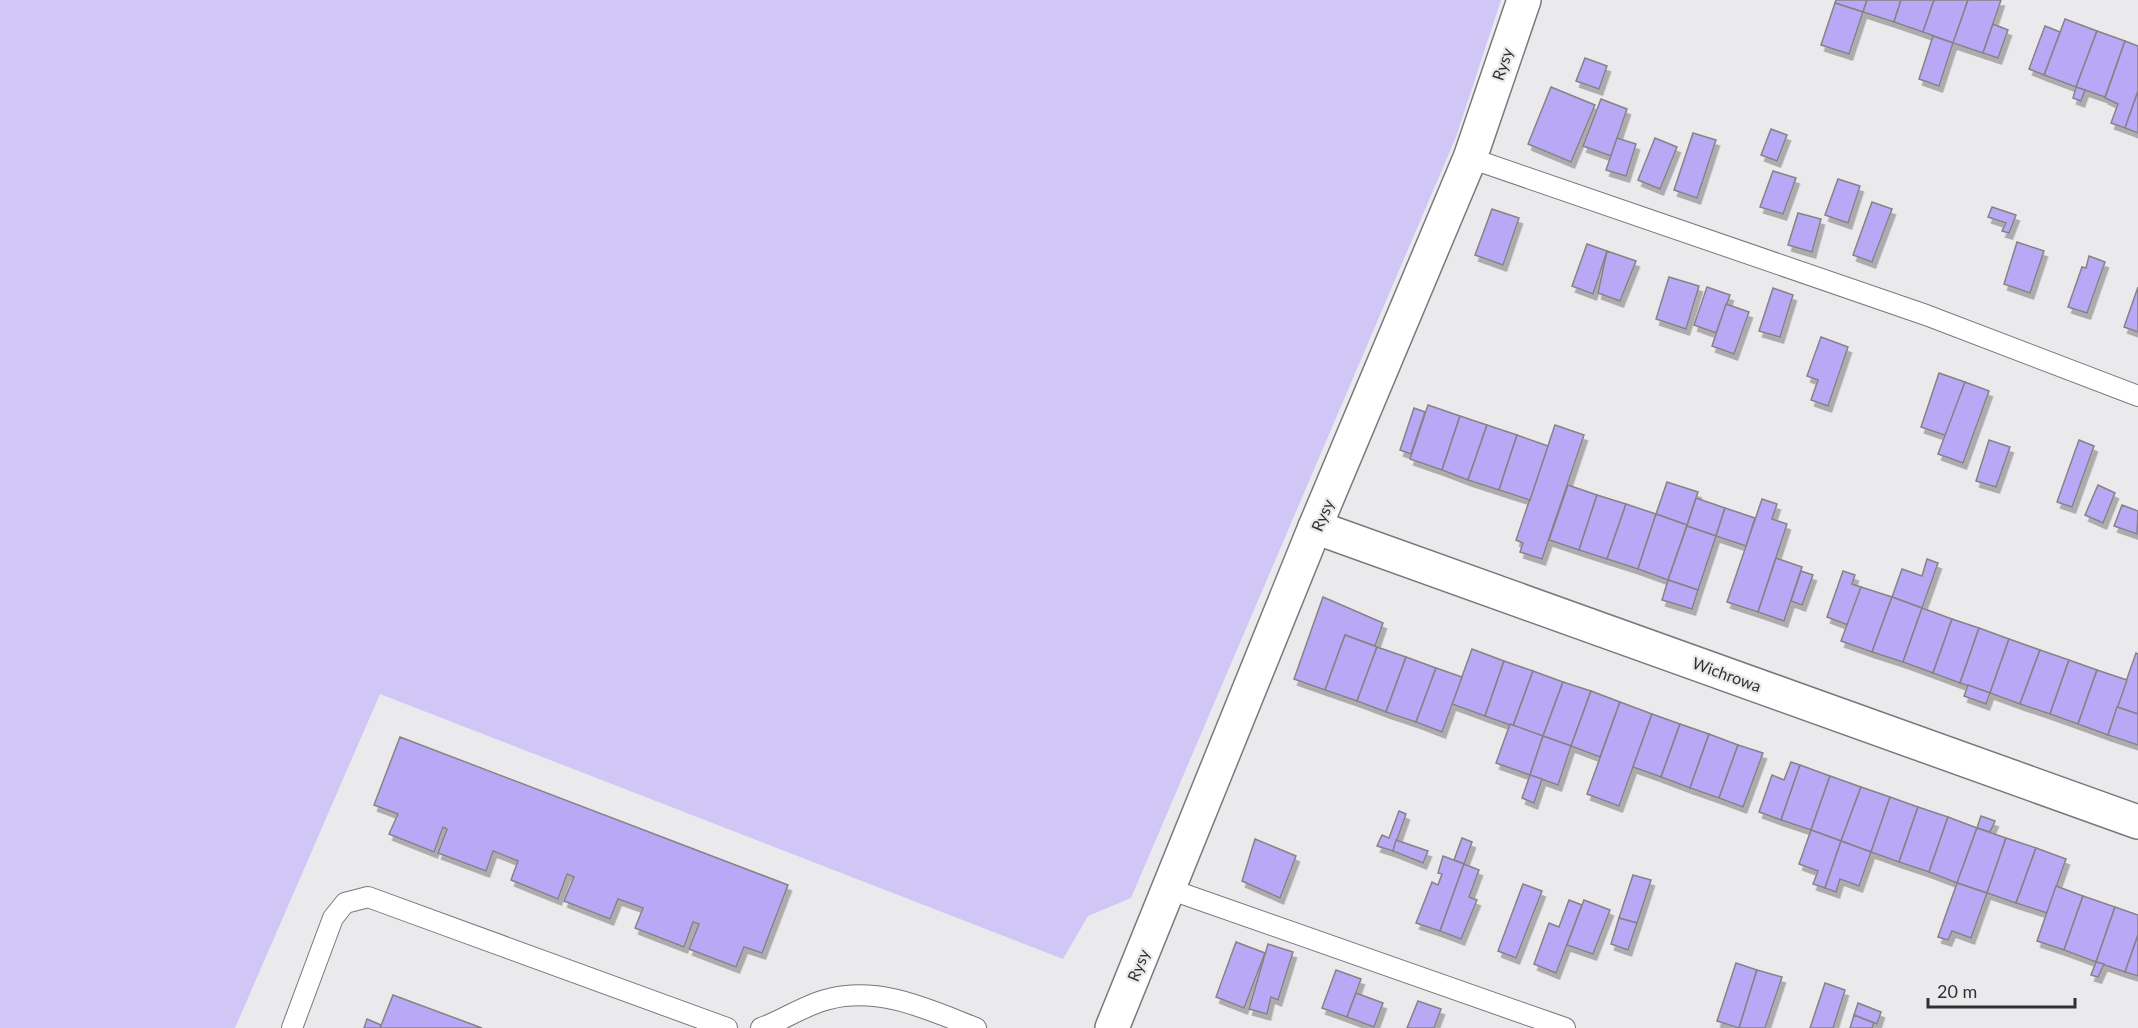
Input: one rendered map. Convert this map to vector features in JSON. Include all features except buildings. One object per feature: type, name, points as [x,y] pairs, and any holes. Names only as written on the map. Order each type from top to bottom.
[{"type":"street","name":"Rysy","points":[[1112,1028],[1315,527],[1470,158],[1524,0]]},
{"type":"street","name":"Wichrowa","points":[[1315,527],[2138,822]]},
{"type":"lane","points":[[1470,158],[1926,315],[2138,396]]},
{"type":"lane","points":[[1169,889],[1565,1028]]},
{"type":"lane","points":[[292,1028],[333,918],[345,903],[368,897],[727,1028]]},
{"type":"lane","points":[[761,1028],[828,999],[863,994],[901,999],[976,1028]]},
{"type":"shaded area","points":[[0,0],[1501,0],[1456,137],[1131,898],[1088,916],[1063,959],[380,694],[235,1028],[0,1028]]}]
